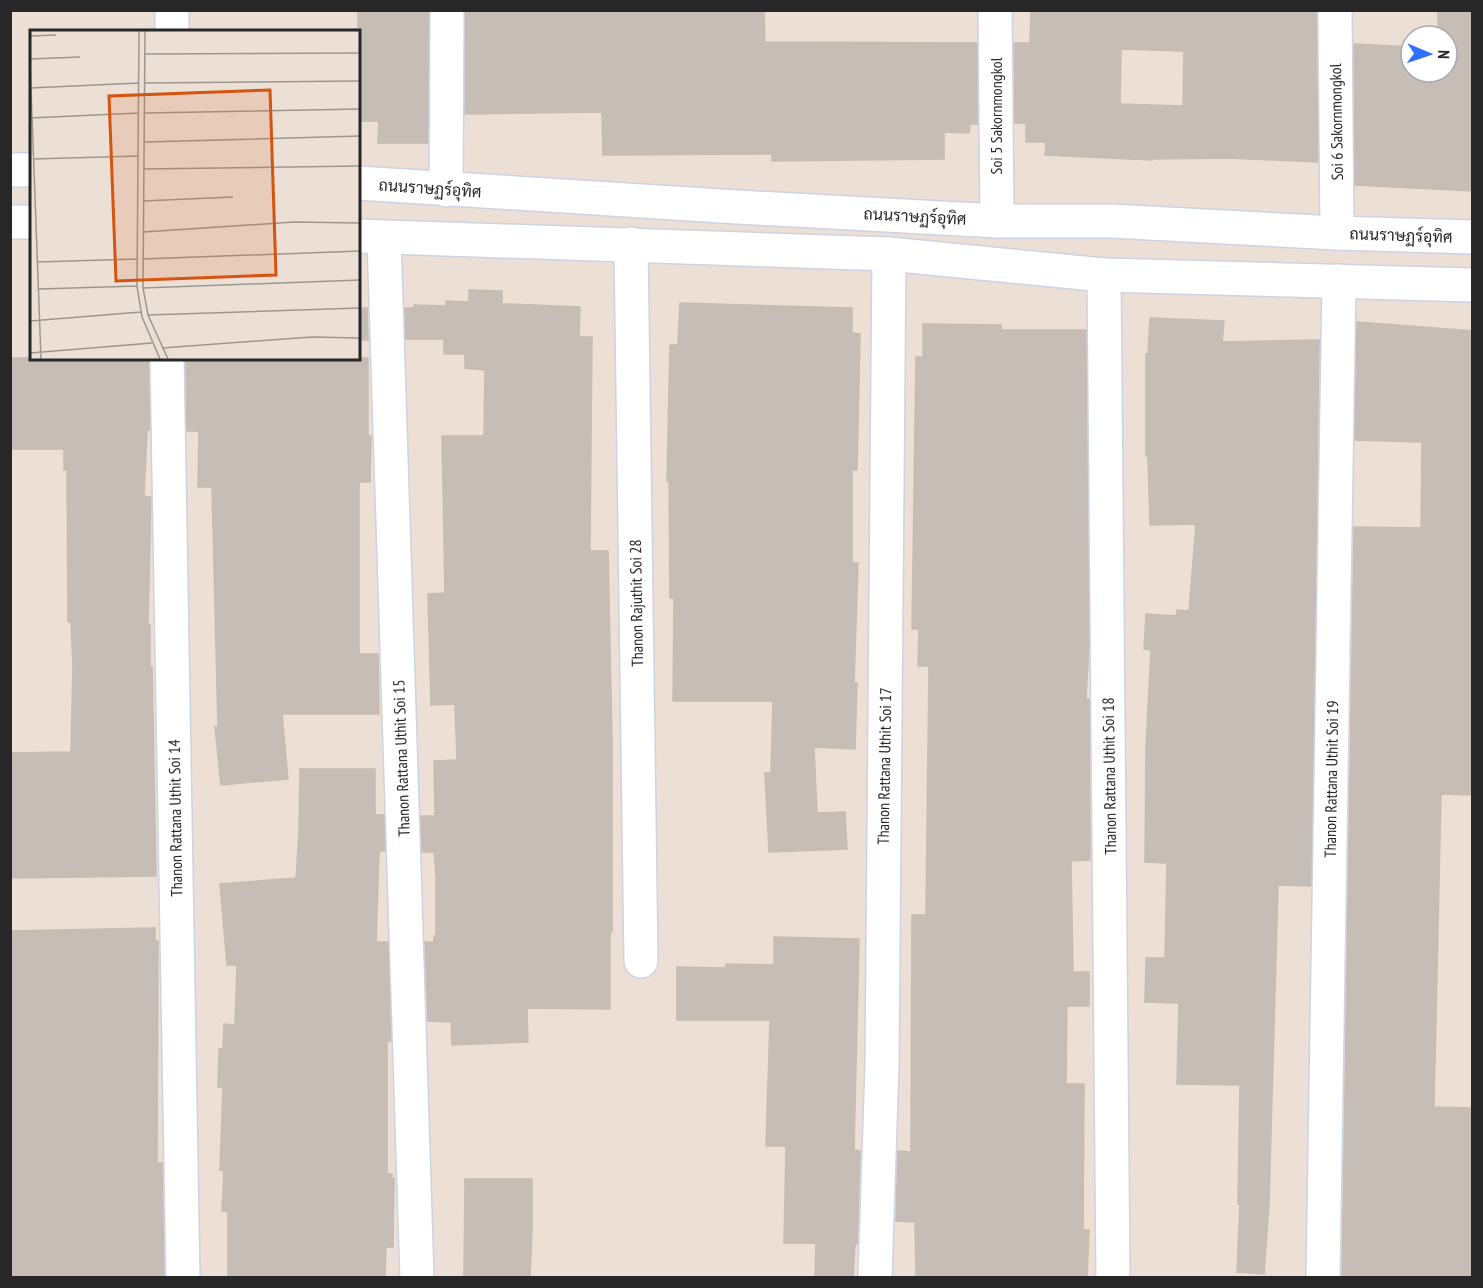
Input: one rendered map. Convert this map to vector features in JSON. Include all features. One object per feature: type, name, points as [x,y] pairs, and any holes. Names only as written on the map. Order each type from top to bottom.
[{"type":"street","points":[[172,10],[172,30]]},
{"type":"street","name":"Soi 5 Sakornmongkol","points":[[995,10],[997,221]]},
{"type":"street","name":"Soi 6 Sakornmongkol","points":[[1335,10],[1337,233]]},
{"type":"street","points":[[446,189],[447,15]]},
{"type":"street","points":[[10,170],[30,170]]},
{"type":"street","name":"ถนนราษฏร์อุทิศ","points":[[360,183],[997,221],[1111,221],[1337,233],[1473,237]]},
{"type":"street","points":[[729,247],[737,207]]},
{"type":"street","points":[[10,222],[30,222]]},
{"type":"street","points":[[371,237],[889,254],[1104,275],[1473,285]]},
{"type":"street","name":"Thanon Rattana Uthit Soi 15","points":[[371,237],[417,1278]]},
{"type":"street","name":"Thanon Rajuthit Soi 28","points":[[631,244],[641,961]]},
{"type":"street","name":"Thanon Rattana Uthit Soi 17","points":[[875,1278],[882,1065],[889,254]]},
{"type":"street","name":"Thanon Rattana Uthit Soi 18","points":[[1104,275],[1113,1278]]},
{"type":"street","name":"Thanon Rattana Uthit Soi 19","points":[[1323,1278],[1339,281]]},
{"type":"street","name":"Thanon Rattana Uthit Soi 14","points":[[167,360],[183,1278]]},
{"type":"building","points":[[358,10],[429,10],[428,143],[378,143],[379,121],[360,121],[360,30],[358,30]]},
{"type":"building","points":[[465,10],[764,10],[765,42],[977,43],[977,124],[970,124],[969,133],[944,132],[944,159],[772,161],[772,154],[603,155],[602,112],[465,114]]},
{"type":"building","points":[[1031,10],[1316,10],[1318,162],[1228,158],[1152,160],[1045,155],[1046,142],[1026,142],[1026,123],[1015,123],[1014,43],[1030,43]],"holes":[[[1121,49],[1184,51],[1183,106],[1120,104]]]},
{"type":"building","points":[[1438,10],[1473,10],[1473,191],[1355,185],[1354,44],[1399,46],[1399,84],[1459,84],[1459,24],[1438,24]]},
{"type":"building","points":[[469,290],[502,291],[502,304],[580,307],[579,337],[592,337],[590,551],[608,551],[612,741],[612,932],[610,932],[610,1009],[527,1008],[528,1042],[452,1045],[451,1022],[428,1021],[425,942],[434,942],[434,936],[436,936],[436,876],[434,852],[422,852],[421,816],[435,816],[434,761],[457,760],[455,704],[431,705],[428,594],[445,593],[442,436],[484,436],[485,370],[465,368],[465,354],[444,354],[444,339],[406,339],[405,308],[414,308],[414,305],[446,306],[446,301],[469,302]]},
{"type":"building","points":[[680,303],[852,308],[852,333],[860,334],[857,470],[852,470],[852,563],[858,563],[854,683],[857,683],[855,749],[814,747],[817,813],[845,812],[847,849],[769,852],[765,773],[771,773],[773,701],[673,701],[674,598],[670,598],[669,481],[667,481],[670,345],[678,345]]},
{"type":"building","points":[[360,308],[367,308],[368,340],[360,340]]},
{"type":"building","points":[[1150,318],[1224,321],[1222,342],[1319,340],[1311,886],[1278,885],[1269,1204],[1264,1274],[1237,1272],[1240,1204],[1238,1204],[1240,1085],[1177,1084],[1179,1003],[1145,1002],[1146,958],[1165,958],[1167,863],[1145,862],[1146,748],[1151,650],[1144,649],[1146,614],[1177,616],[1177,610],[1189,611],[1196,524],[1150,525],[1148,456],[1146,456],[1146,354],[1148,354]]},
{"type":"building","points":[[1357,322],[1473,331],[1473,795],[1441,794],[1434,1107],[1473,1108],[1473,1278],[1342,1278],[1354,527],[1421,528],[1422,442],[1355,440]]},
{"type":"building","points":[[923,324],[1001,325],[1001,330],[1086,330],[1089,645],[1086,699],[1089,699],[1090,860],[1071,861],[1073,972],[1089,972],[1089,1006],[1067,1006],[1066,1084],[1084,1084],[1083,1230],[1089,1230],[1087,1278],[916,1278],[915,1222],[896,1221],[898,1151],[911,1152],[912,915],[926,915],[929,666],[918,666],[919,629],[912,629],[916,357],[923,357]]},
{"type":"building","points":[[10,358],[148,360],[150,430],[147,430],[144,496],[151,497],[148,625],[150,625],[150,667],[152,667],[156,876],[10,878],[10,753],[71,752],[73,666],[71,622],[68,622],[67,470],[64,470],[64,449],[10,449]]},
{"type":"building","points":[[360,358],[368,358],[370,482],[359,482],[359,654],[378,654],[379,714],[282,714],[288,779],[221,785],[215,727],[218,727],[212,487],[198,487],[199,431],[187,431],[186,360],[360,360]]},
{"type":"building","points":[[300,769],[375,769],[375,815],[384,815],[385,851],[379,851],[376,942],[388,942],[391,1041],[387,1041],[387,1174],[392,1174],[391,1178],[394,1178],[393,1247],[386,1247],[385,1278],[228,1278],[228,1212],[222,1211],[224,1171],[220,1170],[223,1087],[218,1087],[219,1049],[223,1049],[224,1024],[235,1025],[237,965],[227,965],[220,884],[296,878]]},
{"type":"building","points":[[155,928],[155,941],[158,941],[157,1163],[162,1163],[164,1278],[10,1278],[10,931]]},
{"type":"building","points":[[774,937],[859,939],[854,1150],[860,1151],[857,1244],[855,1244],[853,1278],[815,1278],[816,1243],[784,1243],[786,1146],[766,1146],[770,1020],[677,1020],[677,967],[726,968],[726,964],[774,965]]},
{"type":"building","points":[[465,1179],[532,1179],[530,1278],[464,1278]]}]
